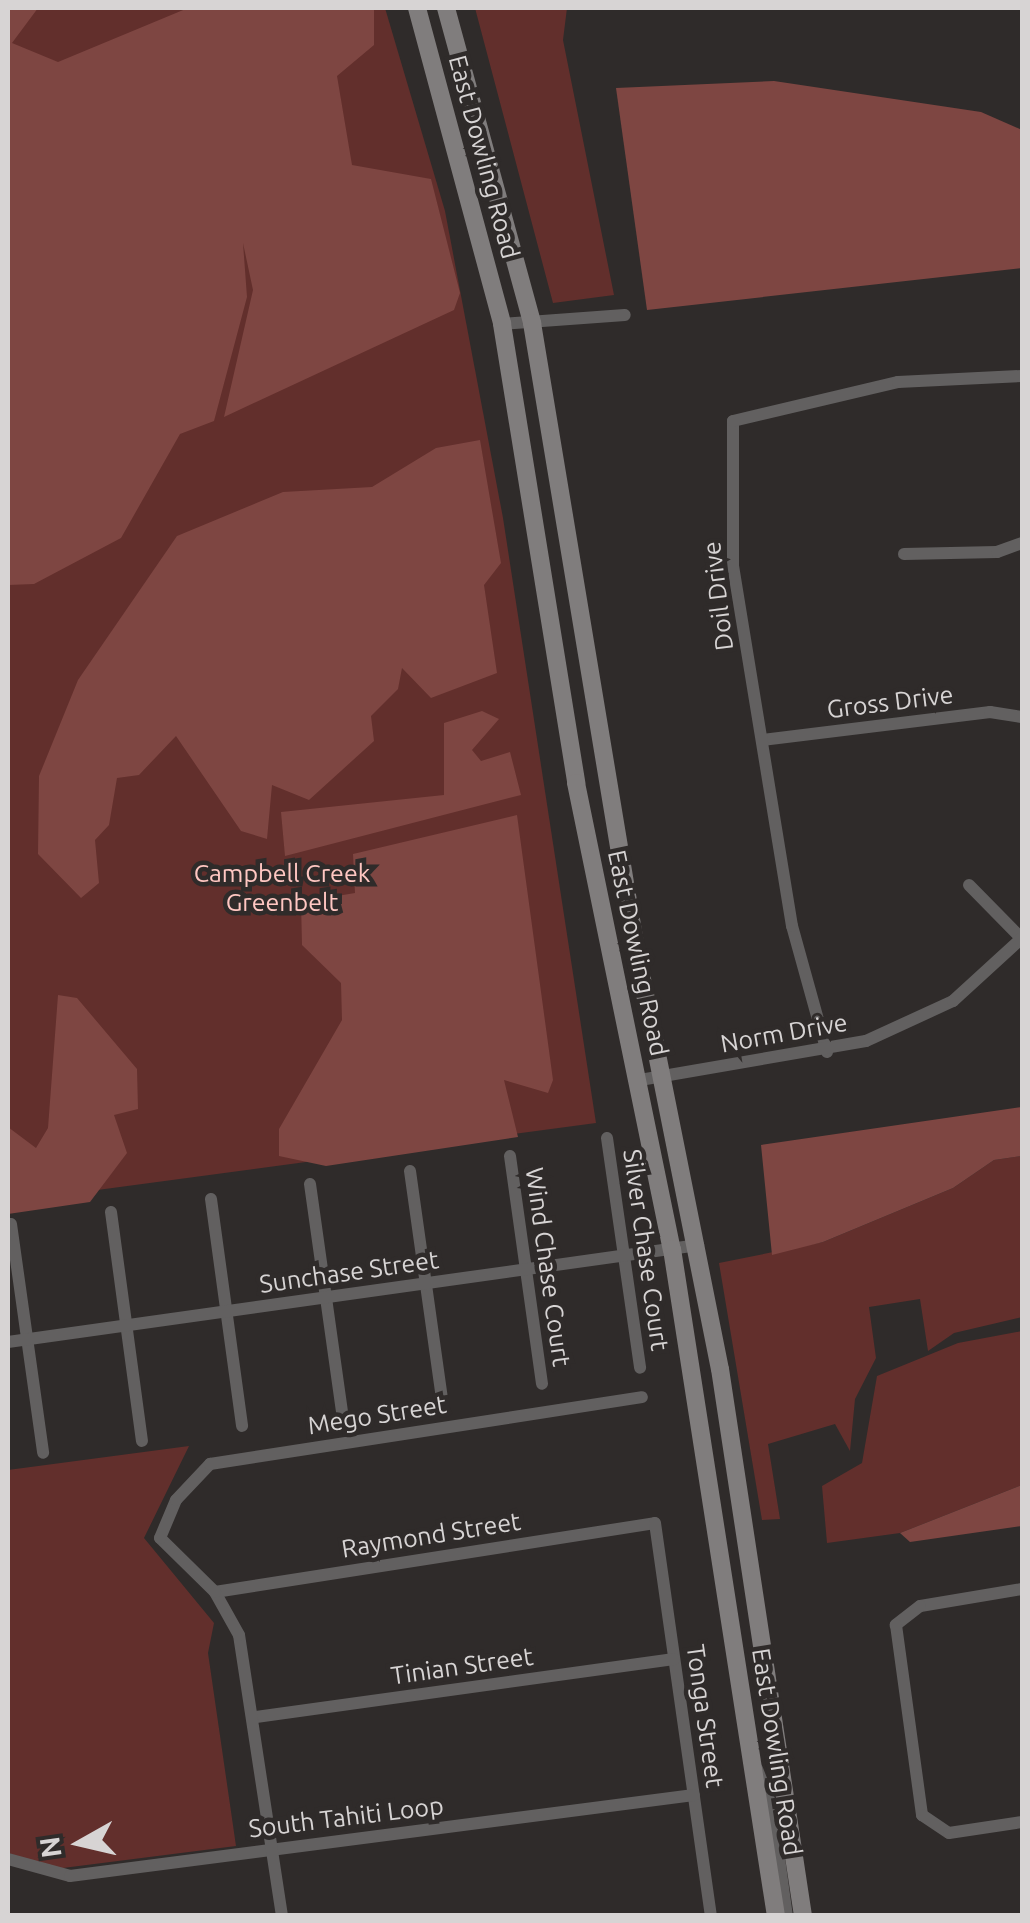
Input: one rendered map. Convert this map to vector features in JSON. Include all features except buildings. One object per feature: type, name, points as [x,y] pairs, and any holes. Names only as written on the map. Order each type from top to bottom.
[{"type":"main road","name":"East Dowling Road","points":[[417,8],[502,324],[576,782],[672,1249],[776,1916]]},
{"type":"main road","name":"East Dowling Road","points":[[446,8],[532,323],[698,1245],[802,1916]]},
{"type":"street","points":[[502,324],[626,315]]},
{"type":"street","name":"Doil Drive","points":[[827,1052],[792,926],[733,566],[733,421],[898,382],[1022,376]]},
{"type":"street","points":[[904,554],[1022,543]]},
{"type":"street","name":"Gross Drive","points":[[762,740],[990,712],[1022,717]]},
{"type":"street","points":[[969,886],[1022,939]]},
{"type":"street","name":"Norm Drive","points":[[640,1080],[827,1052],[953,1002],[1022,939]]},
{"type":"street","name":"Silver Chase Court","points":[[607,1138],[640,1368]]},
{"type":"street","name":"Wind Chase Court","points":[[510,1156],[542,1384]]},
{"type":"street","points":[[410,1171],[442,1398]]},
{"type":"street","points":[[310,1184],[342,1412]]},
{"type":"street","points":[[211,1199],[242,1426]]},
{"type":"street","points":[[111,1212],[142,1440]]},
{"type":"street","points":[[11,1224],[44,1453]]},
{"type":"street","name":"Sunchase Street","points":[[8,1342],[698,1245]]},
{"type":"street","name":"Mego Street","points":[[215,1592],[160,1538],[176,1500],[210,1464],[642,1396]]},
{"type":"street","name":"Raymond Street","points":[[215,1592],[654,1523]]},
{"type":"street","name":"Tonga Street","points":[[654,1523],[712,1916]]},
{"type":"street","points":[[1022,1589],[920,1606],[896,1625],[922,1815],[949,1833],[1022,1822]]},
{"type":"street","points":[[215,1592],[239,1636],[256,1718],[270,1849],[282,1916]]},
{"type":"street","name":"Tinian Street","points":[[256,1718],[674,1659]]},
{"type":"street","points":[[753,1763],[769,1791],[787,1916]]},
{"type":"street","name":"South Tahiti Loop","points":[[8,1859],[70,1876],[694,1794]]},
{"type":"green space","name":"Campbell Creek Greenbelt","points":[[8,8],[385,8],[445,211],[503,518],[596,1123],[8,1202]]},
{"type":"green space","points":[[475,8],[567,8],[563,40],[614,295],[553,303]]},
{"type":"green space","points":[[1022,1156],[1022,1317],[954,1333],[928,1351],[920,1299],[869,1307],[876,1358],[855,1399],[850,1451],[835,1424],[768,1444],[780,1519],[762,1520],[719,1263],[823,1242],[953,1188],[994,1160]]},
{"type":"green space","points":[[1022,1331],[1022,1485],[900,1533],[827,1543],[822,1486],[862,1463],[877,1376],[958,1343]]},
{"type":"green space","points":[[189,1446],[144,1538],[214,1623],[208,1653],[236,1846],[55,1869],[8,1853],[8,1470]]},
{"type":"shaded area","points":[[8,8],[38,8],[12,43],[58,62],[188,8],[374,8],[374,45],[337,76],[352,165],[431,179],[460,293],[454,310],[224,417],[253,290],[243,243],[247,297],[214,421],[180,434],[121,538],[34,584],[8,585]]},
{"type":"shaded area","points":[[774,81],[981,112],[1022,130],[1022,268],[647,310],[616,88]]},
{"type":"shaded area","points":[[480,440],[501,563],[484,585],[497,673],[431,698],[402,668],[398,689],[371,716],[374,741],[309,800],[272,785],[267,839],[241,831],[176,736],[139,775],[117,778],[109,825],[95,840],[99,883],[81,898],[38,854],[39,776],[78,680],[177,536],[283,492],[372,487],[436,448]]},
{"type":"shaded area","points":[[482,711],[499,719],[472,750],[481,761],[510,752],[521,795],[285,856],[281,812],[444,795],[444,723]]},
{"type":"shaded area","points":[[517,815],[553,1080],[548,1093],[504,1080],[518,1137],[326,1166],[279,1156],[279,1129],[342,1020],[341,983],[302,945],[301,902],[355,893],[353,854]]},
{"type":"shaded area","points":[[58,995],[77,998],[137,1069],[138,1109],[114,1115],[127,1153],[90,1202],[8,1214],[8,1127],[36,1148],[48,1128]]},
{"type":"shaded area","points":[[1022,1107],[1022,1156],[994,1160],[953,1188],[823,1242],[772,1255],[761,1145]]},
{"type":"shaded area","points":[[1022,1485],[1022,1526],[910,1542],[900,1533]]}]
